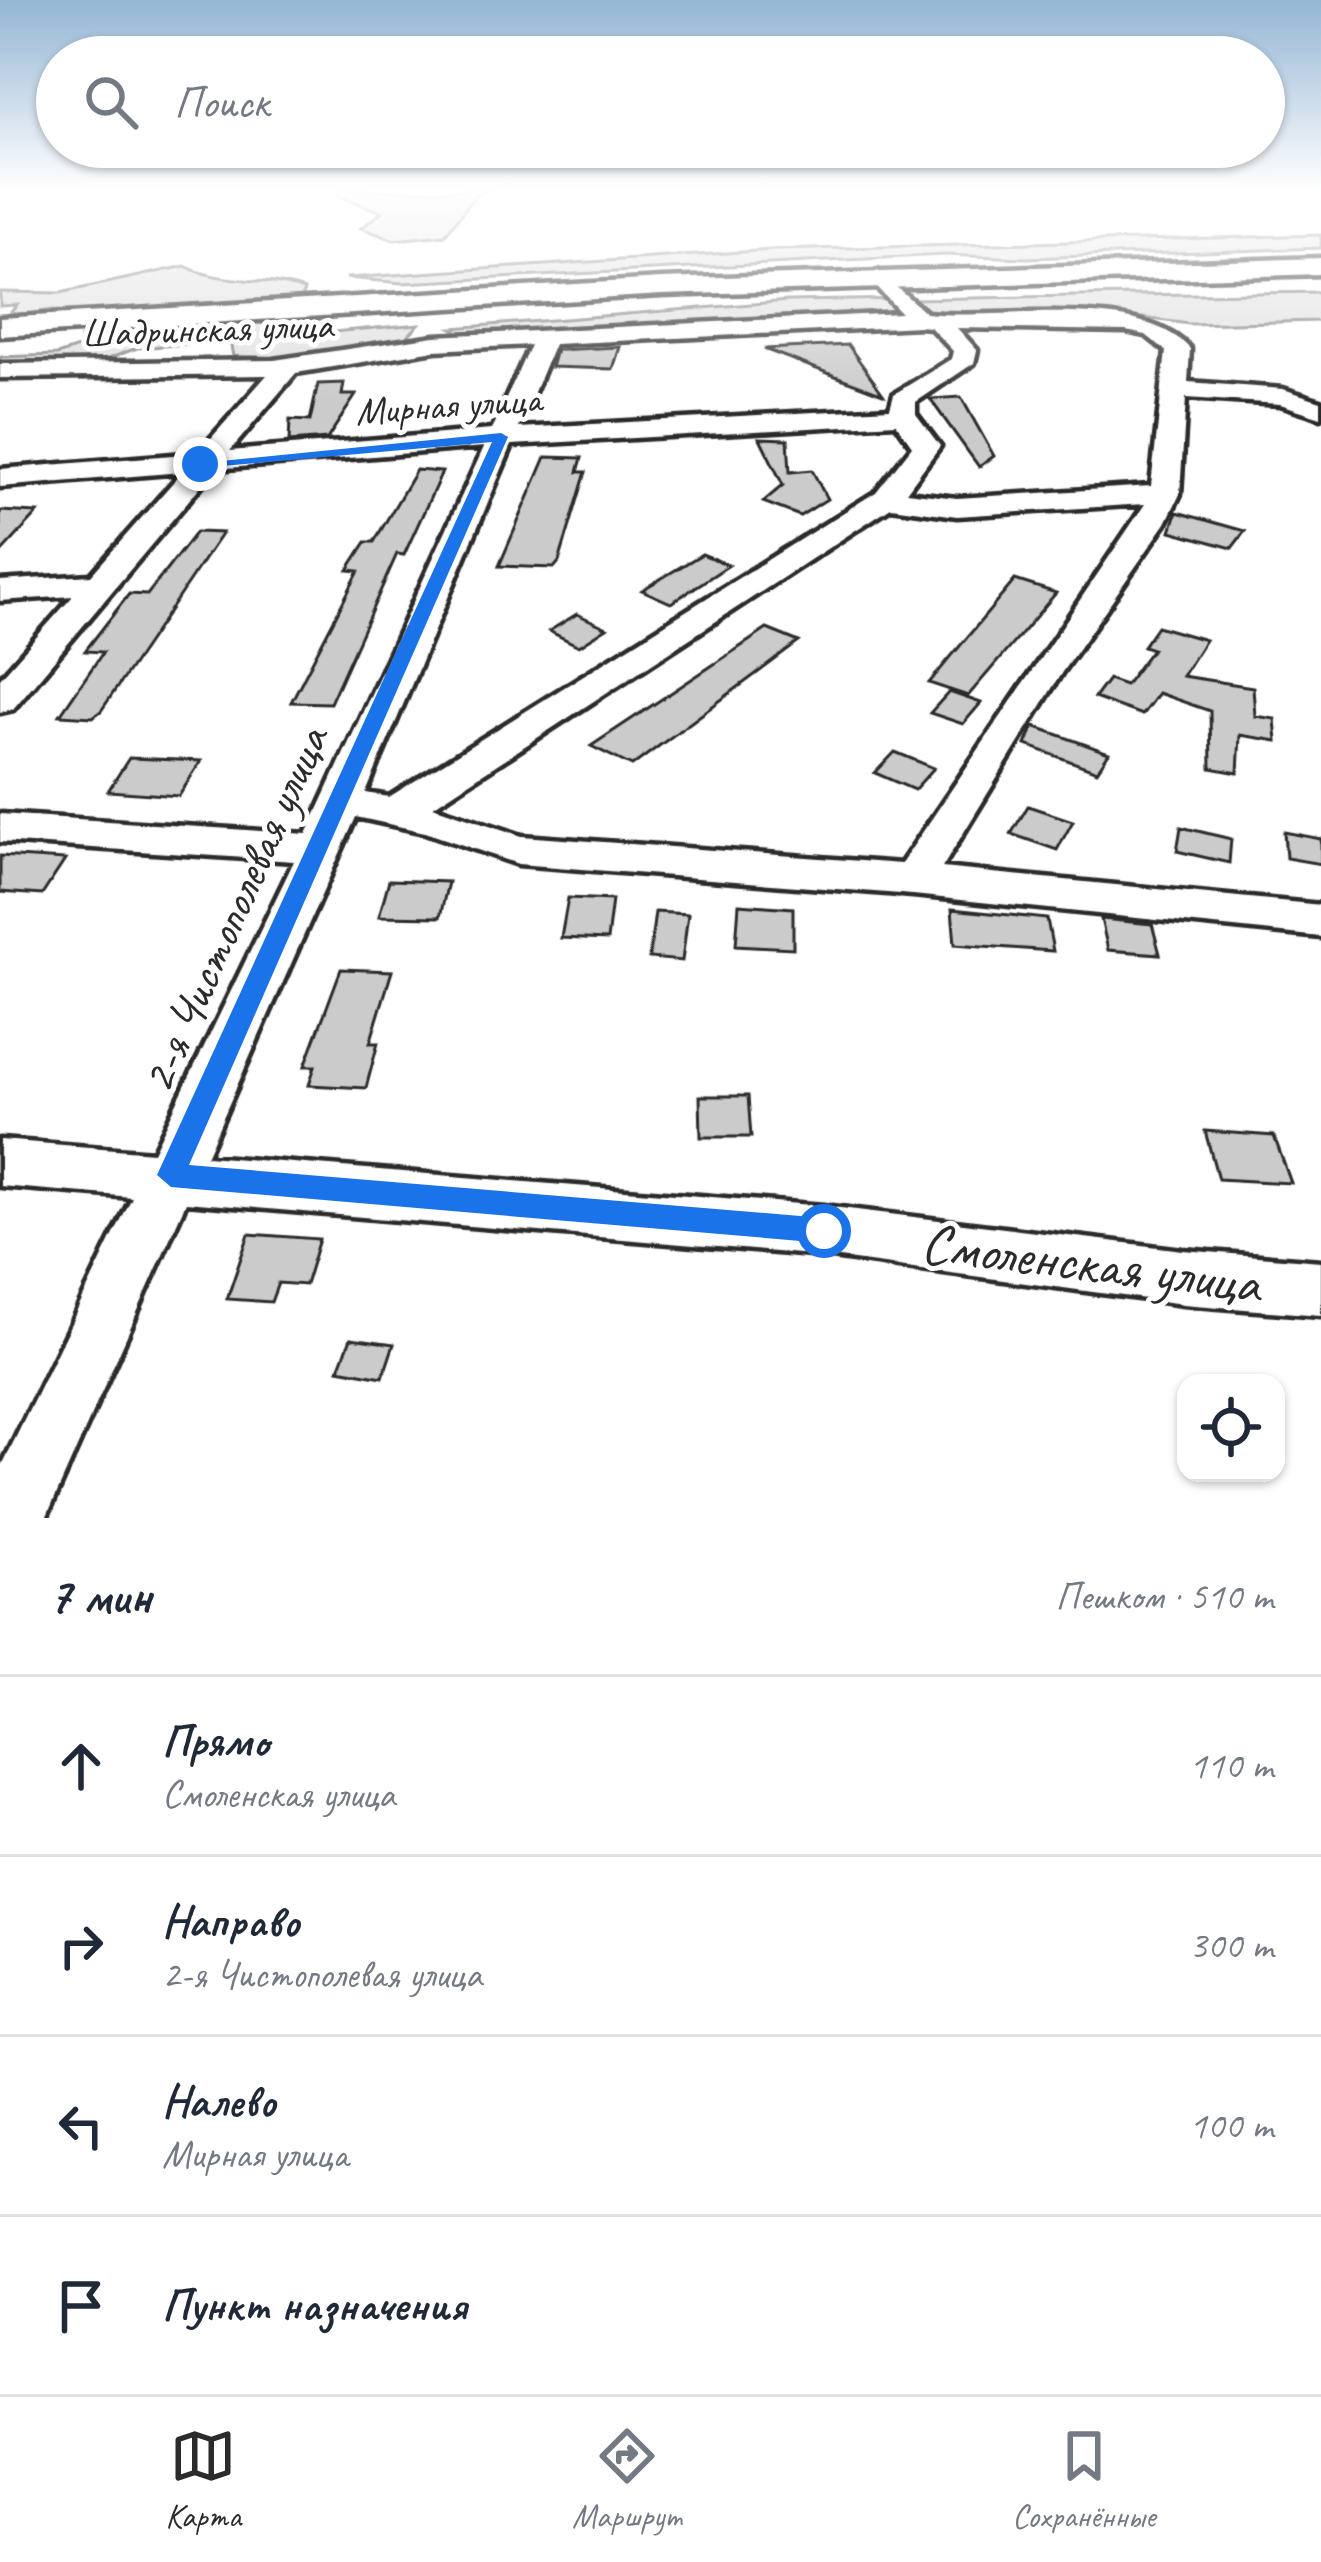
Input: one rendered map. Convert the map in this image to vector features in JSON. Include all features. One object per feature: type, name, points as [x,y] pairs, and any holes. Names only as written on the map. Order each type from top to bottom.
[{"type":"main road","points":[[0,327],[428,298],[878,277],[1321,266]]},
{"type":"street","points":[[395,812],[886,498],[926,446],[904,415],[904,399],[965,356],[878,277]]},
{"type":"street","points":[[428,298],[435,343]]},
{"type":"street","name":"Шадринская улица","points":[[0,371],[290,364],[374,357],[435,343],[928,320],[1112,323],[1154,330],[1178,349],[1173,389]]},
{"type":"street","name":"2-я Чистополевая улица","points":[[12,1518],[321,849],[544,341]]},
{"type":"street","points":[[0,701],[290,364]]},
{"type":"street","points":[[914,880],[1165,494],[1173,389],[1283,398],[1321,409]]},
{"type":"street","name":"Мирная улица","points":[[0,478],[501,437],[904,415]]},
{"type":"street","points":[[886,498],[958,508],[1165,494]]},
{"type":"street","points":[[0,591],[98,584]]},
{"type":"street","points":[[342,801],[395,812],[518,850],[914,880],[1321,921]]},
{"type":"street","points":[[0,828],[321,849]]},
{"type":"street","name":"Смоленская улица","points":[[0,1163],[824,1231],[1183,1277],[1321,1288]]},
{"type":"shaded area","points":[[607,261],[830,261],[403,283],[346,278]]},
{"type":"shaded area","points":[[185,266],[214,276],[304,290],[302,299],[74,314],[52,310],[7,317],[17,305],[0,306],[0,292],[60,293]]},
{"type":"shaded area","points":[[1321,292],[1321,321],[1189,324],[1121,315],[468,337],[452,328],[788,301]]},
{"type":"shaded area","points":[[252,322],[279,326],[289,336],[419,324],[406,338],[378,344],[379,351],[297,359],[233,356],[230,341],[137,348],[97,363],[0,366],[0,357],[57,355],[81,347],[80,338],[102,330]]},
{"type":"building","points":[[848,345],[883,394],[764,349]]},
{"type":"building","points":[[620,347],[613,369],[551,367],[556,350]]},
{"type":"building","points":[[344,383],[342,395],[356,395],[327,439],[289,442],[290,420],[310,421],[318,384]]},
{"type":"building","points":[[961,397],[994,456],[979,467],[930,399]]},
{"type":"building","points":[[760,438],[788,439],[790,472],[812,470],[827,499],[800,516],[763,502],[783,485]]},
{"type":"building","points":[[546,457],[582,458],[578,472],[586,472],[559,562],[554,568],[499,566]]},
{"type":"building","points":[[416,470],[442,472],[404,555],[397,554],[330,703],[291,702],[359,571],[348,570],[366,542],[374,542]]},
{"type":"building","points":[[0,511],[38,513],[0,554]]},
{"type":"building","points":[[1177,512],[1245,531],[1232,548],[1171,531]]},
{"type":"building","points":[[196,532],[222,533],[101,711],[93,717],[60,715],[103,652],[85,651],[129,594],[147,595]]},
{"type":"building","points":[[702,554],[729,565],[671,603],[642,590]]},
{"type":"building","points":[[1015,580],[1056,593],[968,696],[929,683]]},
{"type":"building","points":[[577,614],[607,628],[579,646],[549,631]]},
{"type":"building","points":[[1157,626],[1205,640],[1182,676],[1253,687],[1255,716],[1275,719],[1277,741],[1240,735],[1238,773],[1211,768],[1210,711],[1158,693],[1142,715],[1094,698],[1108,679],[1125,685],[1152,649],[1143,646]]},
{"type":"building","points":[[767,629],[799,642],[632,766],[591,746]]},
{"type":"building","points":[[949,692],[981,703],[963,724],[930,713]]},
{"type":"building","points":[[1034,726],[1109,753],[1097,771],[1026,745]]},
{"type":"building","points":[[895,752],[934,768],[914,790],[875,773]]},
{"type":"building","points":[[129,758],[201,761],[179,796],[108,791]]},
{"type":"building","points":[[1028,806],[1073,821],[1057,850],[1011,834]]},
{"type":"building","points":[[1181,827],[1231,839],[1229,863],[1177,851]]},
{"type":"building","points":[[1284,832],[1321,839],[1321,864],[1286,858]]},
{"type":"building","points":[[0,856],[65,860],[42,895],[0,892]]},
{"type":"building","points":[[389,880],[448,882],[440,917],[379,916]]},
{"type":"building","points":[[568,898],[612,900],[607,940],[561,938]]},
{"type":"building","points":[[739,904],[793,908],[793,948],[736,945]]},
{"type":"building","points":[[952,909],[1047,919],[1053,951],[955,944]]},
{"type":"building","points":[[655,912],[688,914],[682,961],[649,958]]},
{"type":"building","points":[[1101,919],[1152,924],[1160,954],[1108,950]]},
{"type":"building","points":[[341,969],[392,971],[370,1043],[378,1043],[366,1088],[309,1085],[315,1066],[305,1066]]},
{"type":"building","points":[[700,1096],[748,1096],[751,1137],[701,1137]]},
{"type":"building","points":[[1205,1131],[1274,1136],[1291,1183],[1218,1179]]},
{"type":"building","points":[[249,1234],[319,1239],[305,1285],[278,1283],[271,1302],[227,1299]]},
{"type":"building","points":[[351,1338],[394,1344],[383,1377],[339,1369]]},
{"type":"route","points":[[200,464],[501,437],[321,849],[171,1175],[824,1231]]}]
